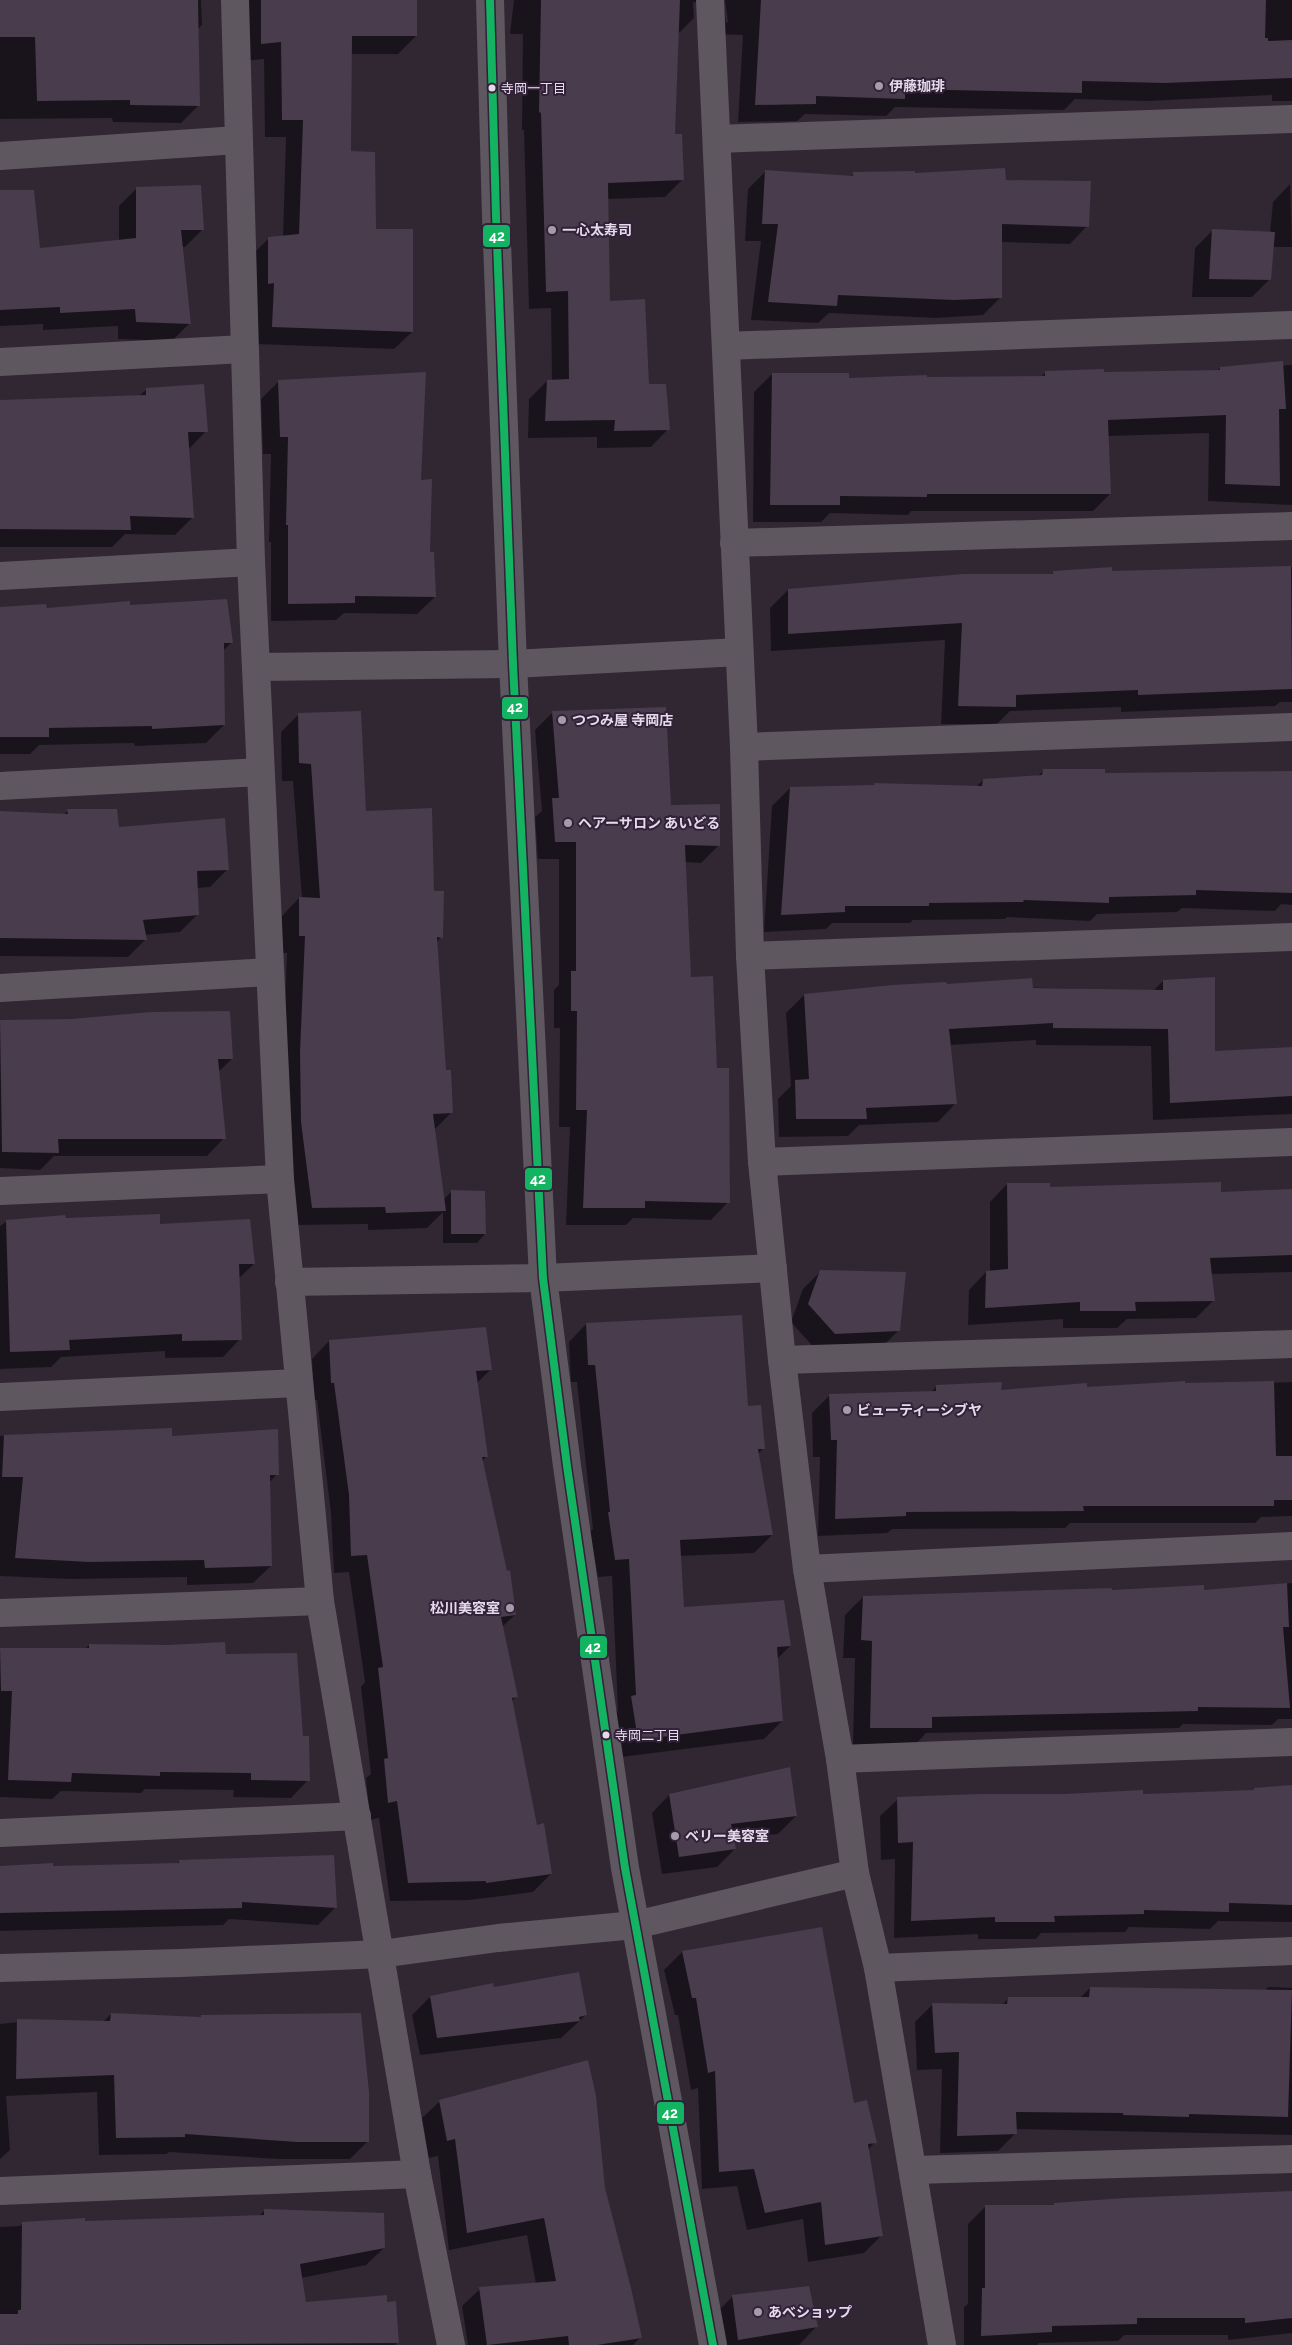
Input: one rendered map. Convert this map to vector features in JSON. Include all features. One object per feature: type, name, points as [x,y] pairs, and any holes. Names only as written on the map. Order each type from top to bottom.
[{"type":"street","points":[[235,0],[244,349],[259,772],[280,1179],[289,1282],[320,1601],[417,2174],[451,2345]]},
{"type":"street","points":[[490,0],[513,664],[543,1278],[567,1466],[625,1868],[713,2345]]},
{"type":"street","points":[[710,0],[744,747],[750,956],[762,1162],[782,1360],[807,1569],[840,1759],[855,1873],[878,1968],[914,2170],[942,2345]]},
{"type":"street","points":[[717,139],[1292,119]]},
{"type":"street","points":[[0,156],[238,140]]},
{"type":"street","points":[[726,346],[1292,325]]},
{"type":"street","points":[[0,362],[244,349]]},
{"type":"street","points":[[734,543],[1292,526]]},
{"type":"street","points":[[0,576],[251,562]]},
{"type":"street","points":[[256,667],[513,664],[739,652]]},
{"type":"street","points":[[744,747],[1292,727]]},
{"type":"street","points":[[0,786],[259,772]]},
{"type":"street","points":[[750,956],[1292,937]]},
{"type":"street","points":[[0,988],[269,972]]},
{"type":"street","points":[[762,1162],[1292,1142]]},
{"type":"street","points":[[0,1191],[280,1179]]},
{"type":"street","points":[[289,1282],[543,1278],[773,1268]]},
{"type":"street","points":[[782,1360],[1292,1344]]},
{"type":"street","points":[[0,1397],[299,1383]]},
{"type":"street","points":[[807,1569],[1292,1546]]},
{"type":"street","points":[[0,1613],[320,1601]]},
{"type":"street","points":[[840,1759],[1292,1742]]},
{"type":"street","points":[[0,1833],[357,1816]]},
{"type":"street","points":[[0,1968],[181,1963],[381,1954],[498,1938],[636,1925],[855,1873]]},
{"type":"street","points":[[878,1968],[1292,1951]]},
{"type":"street","points":[[914,2170],[1292,2160]]},
{"type":"street","points":[[0,2191],[417,2174]]},
{"type":"building","points":[[0,0],[198,0],[200,106],[130,105],[130,100],[37,101],[35,37],[0,37]]},
{"type":"building","points":[[261,0],[417,0],[417,36],[352,36],[351,151],[375,152],[376,229],[413,229],[413,332],[272,327],[274,283],[268,284],[268,237],[299,234],[303,120],[282,120],[281,42],[261,44]]},
{"type":"building","points":[[541,0],[680,0],[675,134],[682,134],[684,180],[608,183],[610,301],[645,299],[649,384],[666,384],[670,430],[614,431],[615,420],[545,421],[547,380],[569,379],[568,291],[546,292],[541,113],[539,112]]},
{"type":"building","points":[[761,0],[1266,0],[1265,38],[1268,38],[1268,41],[1292,40],[1292,78],[1165,83],[1082,81],[1082,93],[905,89],[905,99],[816,96],[816,104],[755,105]]},
{"type":"building","points":[[1005,168],[1006,180],[1091,181],[1089,227],[1002,224],[1002,298],[954,300],[838,295],[837,306],[768,302],[778,224],[762,224],[765,170],[853,176],[853,172],[915,171],[915,173]]},
{"type":"building","points":[[201,185],[204,230],[181,230],[191,324],[136,322],[135,309],[60,313],[60,307],[0,310],[0,190],[34,190],[40,248],[136,238],[136,187]]},
{"type":"building","points":[[1212,229],[1275,232],[1271,280],[1209,279]]},
{"type":"building","points":[[1283,361],[1286,409],[1279,409],[1280,486],[1225,484],[1226,415],[1108,420],[1111,494],[927,494],[927,497],[840,496],[840,505],[770,505],[772,373],[849,373],[849,378],[927,375],[927,377],[1045,376],[1045,371],[1104,369],[1104,372],[1220,370],[1220,367]]},
{"type":"building","points":[[426,372],[421,480],[432,479],[430,552],[434,552],[436,597],[355,596],[355,603],[288,604],[288,525],[286,525],[288,437],[280,437],[278,380]]},
{"type":"building","points":[[204,384],[208,432],[188,432],[194,518],[130,516],[131,530],[0,529],[0,400],[146,395],[146,388]]},
{"type":"building","points":[[1291,566],[1292,689],[1138,695],[1138,690],[1016,695],[1016,707],[958,706],[962,623],[788,634],[788,589],[963,574],[1053,574],[1053,571],[1112,567],[1112,571]]},
{"type":"building","points":[[227,599],[233,643],[224,643],[225,725],[152,729],[152,726],[49,728],[49,737],[0,737],[0,607],[46,604],[47,608],[130,601],[130,605]]},
{"type":"building","points":[[666,707],[671,805],[720,804],[720,846],[685,845],[691,977],[713,976],[717,1068],[729,1068],[730,1203],[645,1201],[645,1208],[583,1208],[587,1110],[576,1110],[577,1011],[571,1011],[571,971],[576,971],[576,842],[555,842],[552,798],[559,798],[552,711]]},
{"type":"building","points":[[361,711],[366,811],[432,808],[434,891],[444,891],[443,938],[437,937],[446,1070],[451,1070],[453,1113],[433,1114],[446,1211],[386,1213],[385,1207],[312,1208],[301,1122],[300,1052],[305,936],[299,936],[299,897],[320,898],[311,764],[299,763],[298,713]]},
{"type":"building","points":[[1043,769],[1105,769],[1105,773],[1292,771],[1292,893],[1196,890],[1196,895],[1109,897],[1109,903],[1023,900],[1024,902],[929,903],[929,906],[845,906],[845,912],[781,915],[790,787],[874,785],[874,783],[982,786],[983,779],[1042,775]]},
{"type":"building","points":[[67,809],[117,809],[119,827],[225,818],[229,870],[197,871],[199,915],[143,920],[147,940],[0,938],[0,811],[68,814]]},
{"type":"building","points":[[1215,977],[1215,1051],[1292,1047],[1292,1096],[1170,1103],[1168,1029],[1053,1028],[1053,1023],[949,1029],[957,1104],[866,1108],[867,1119],[796,1119],[795,1080],[809,1079],[804,994],[892,985],[946,982],[947,984],[1032,978],[1033,988],[1163,990],[1163,980]]},
{"type":"building","points":[[230,1011],[233,1059],[218,1059],[226,1139],[58,1139],[59,1153],[2,1152],[0,1020],[71,1019],[151,1012]]},
{"type":"building","points":[[1221,1182],[1221,1192],[1292,1189],[1292,1255],[1210,1258],[1215,1301],[1135,1302],[1136,1311],[1080,1311],[1080,1302],[985,1308],[986,1271],[1008,1269],[1007,1183],[1050,1183],[1050,1187]]},
{"type":"building","points":[[451,1190],[485,1191],[486,1234],[451,1234]]},
{"type":"building","points":[[160,1214],[160,1224],[250,1219],[255,1264],[239,1264],[242,1340],[182,1341],[182,1334],[69,1340],[70,1350],[10,1352],[6,1220],[65,1215],[66,1218]]},
{"type":"building","points":[[820,1270],[906,1272],[900,1331],[835,1334],[808,1304]]},
{"type":"building","points":[[742,1315],[748,1406],[761,1405],[765,1449],[758,1449],[773,1535],[680,1540],[684,1607],[784,1600],[791,1646],[777,1647],[783,1721],[638,1740],[631,1696],[636,1695],[629,1559],[615,1560],[608,1512],[610,1512],[595,1365],[588,1365],[586,1323]]},
{"type":"building","points":[[486,1327],[492,1370],[476,1371],[488,1457],[482,1457],[507,1571],[510,1570],[516,1615],[501,1617],[518,1697],[512,1698],[537,1825],[544,1823],[552,1874],[486,1883],[486,1881],[408,1883],[397,1801],[388,1803],[384,1759],[388,1758],[378,1668],[383,1667],[367,1555],[351,1556],[349,1495],[334,1383],[331,1383],[329,1340]]},
{"type":"building","points":[[1185,1381],[1185,1383],[1274,1381],[1276,1456],[1292,1456],[1292,1500],[1274,1500],[1274,1506],[1083,1506],[1084,1511],[906,1512],[906,1516],[835,1519],[837,1440],[831,1440],[829,1394],[936,1391],[936,1385],[1002,1382],[1001,1390],[1087,1383],[1087,1387]]},
{"type":"building","points":[[172,1428],[172,1436],[278,1429],[279,1475],[270,1475],[272,1566],[205,1568],[204,1560],[89,1562],[15,1558],[23,1477],[2,1477],[4,1435]]},
{"type":"building","points":[[1287,1583],[1289,1627],[1283,1627],[1290,1708],[1198,1707],[1198,1711],[932,1717],[932,1728],[870,1728],[872,1641],[861,1640],[863,1596],[1112,1588],[1112,1590],[1204,1585],[1204,1590]]},
{"type":"building","points":[[225,1642],[226,1654],[297,1653],[303,1736],[309,1736],[310,1781],[251,1780],[251,1773],[160,1772],[160,1776],[72,1773],[71,1782],[8,1780],[12,1691],[1,1691],[0,1648],[89,1648],[89,1644],[168,1645]]},
{"type":"building","points":[[790,1767],[797,1816],[731,1824],[736,1849],[679,1857],[669,1794]]},
{"type":"building","points":[[1292,1785],[1292,1905],[1229,1903],[1229,1912],[1144,1910],[1144,1914],[1054,1916],[1055,1922],[995,1922],[995,1917],[911,1921],[913,1842],[898,1843],[897,1797],[980,1794],[1064,1794],[1143,1790],[1143,1794],[1254,1790],[1254,1788]]},
{"type":"building","points":[[334,1855],[337,1908],[242,1902],[242,1908],[0,1913],[0,1866],[53,1863],[53,1866],[179,1863],[179,1860]]},
{"type":"building","points":[[822,1927],[854,2103],[867,2100],[877,2143],[868,2144],[883,2236],[825,2245],[821,2202],[765,2213],[754,2169],[719,2172],[715,2071],[708,2073],[696,1998],[692,1998],[682,1951]]},
{"type":"building","points":[[579,1972],[587,2015],[579,2017],[580,2021],[437,2038],[430,1996],[493,1983],[494,1987]]},
{"type":"building","points":[[1090,1987],[1292,1990],[1288,2117],[1189,2114],[1189,2117],[1123,2115],[1123,2113],[1016,2112],[1017,2134],[957,2136],[959,2052],[935,2053],[932,2003],[1007,2004],[1008,1997],[1089,1997]]},
{"type":"building","points":[[111,2013],[201,2017],[201,2015],[361,2013],[369,2092],[369,2142],[297,2142],[185,2134],[185,2137],[116,2138],[114,2075],[16,2079],[17,2019],[110,2021]]},
{"type":"building","points":[[588,2060],[596,2096],[605,2188],[642,2338],[597,2345],[569,2345],[568,2336],[487,2345],[479,2287],[556,2281],[544,2218],[467,2233],[455,2139],[447,2141],[439,2100]]},
{"type":"building","points":[[1292,2191],[1292,2318],[1245,2323],[1245,2318],[1137,2318],[1137,2324],[1052,2326],[1052,2332],[981,2336],[982,2288],[985,2288],[985,2205],[1054,2205],[1054,2203],[1125,2198]]},
{"type":"building","points":[[264,2209],[384,2213],[385,2248],[300,2264],[306,2302],[387,2295],[387,2302],[396,2301],[399,2343],[0,2345],[0,2314],[18,2314],[18,2310],[21,2310],[22,2222],[85,2218],[85,2221],[264,2215]]},
{"type":"building","points":[[809,2286],[818,2327],[738,2340],[732,2295]]},
{"type":"transit line","name":"42","points":[[490,0],[513,664],[543,1278],[567,1466],[625,1868],[713,2345]]},
{"type":"place","name":"伊藤珈琲","points":[[879,86]]},
{"type":"place","name":"寺岡一丁目","points":[[492,88]]},
{"type":"place","name":"一心太寿司","points":[[552,230]]},
{"type":"place","name":"つつみ屋 寺岡店","points":[[562,720]]},
{"type":"place","name":"ヘアーサロン あいどる","points":[[568,823]]},
{"type":"place","name":"ビューティーシブヤ","points":[[847,1410]]},
{"type":"place","name":"松川美容室","points":[[510,1608]]},
{"type":"place","name":"寺岡二丁目","points":[[606,1735]]},
{"type":"place","name":"ベリー美容室","points":[[675,1836]]},
{"type":"place","name":"あべショップ","points":[[758,2312]]}]
